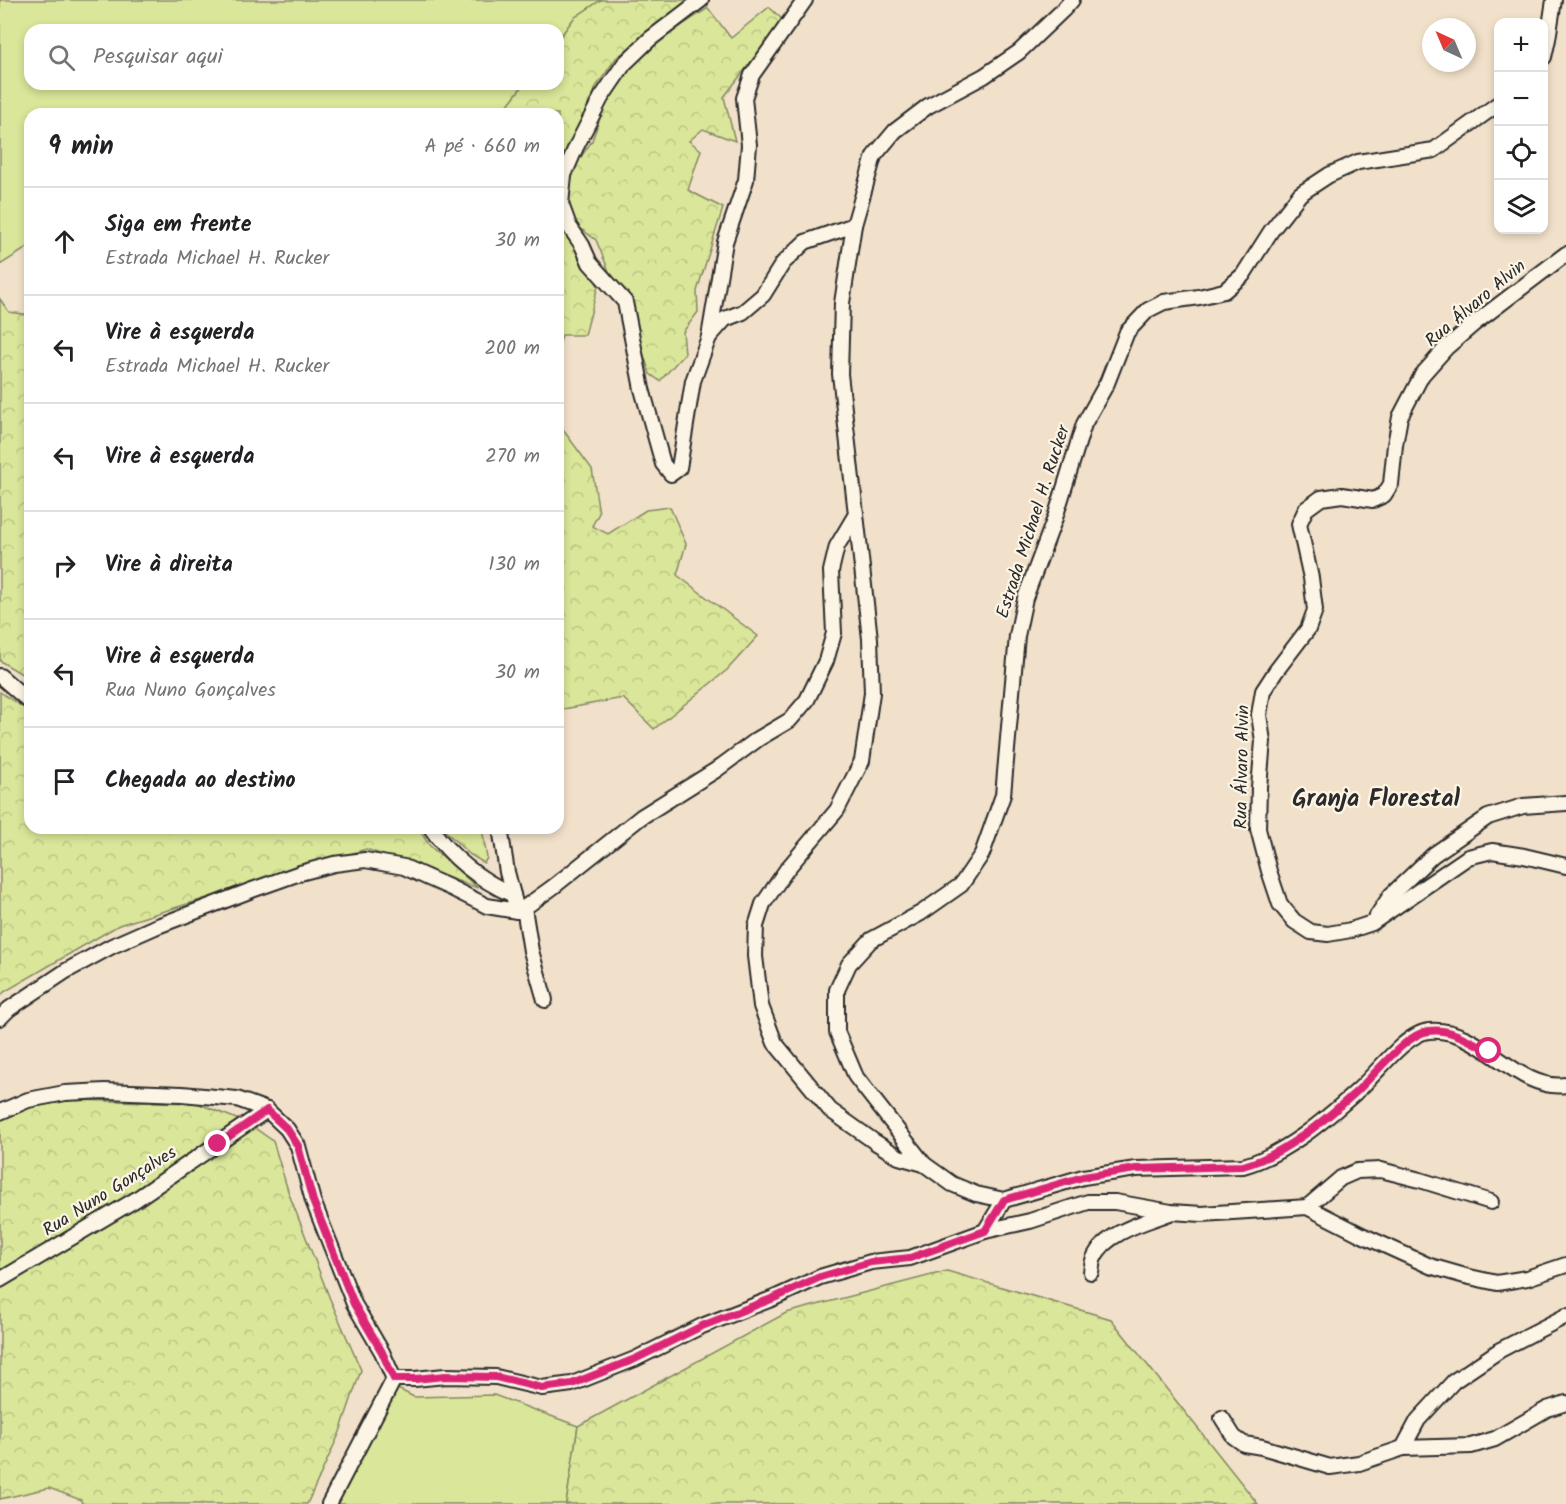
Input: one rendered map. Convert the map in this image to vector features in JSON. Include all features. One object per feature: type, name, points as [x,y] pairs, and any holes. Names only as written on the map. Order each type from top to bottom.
[{"type":"street","points":[[564,175],[601,98],[624,64],[650,39],[701,0]]},
{"type":"street","points":[[564,213],[568,226],[582,244],[590,263],[625,302],[642,389],[663,464],[671,474],[679,468],[693,381],[709,337],[725,242],[746,180],[749,145],[744,98],[752,75],[805,0]]},
{"type":"street","points":[[924,1164],[899,1157],[830,1110],[775,1043],[761,1006],[755,956],[756,926],[763,904],[787,869],[837,810],[862,761],[872,693],[870,639],[840,374],[842,303],[854,225],[874,156],[896,131],[928,106],[984,76],[1019,52],[1072,0]]},
{"type":"street","points":[[1548,34],[1554,0]]},
{"type":"street","name":"Estrada Michael H. Rucker","points":[[1494,107],[1434,150],[1358,162],[1329,175],[1300,194],[1271,231],[1243,275],[1224,291],[1164,302],[1148,310],[1127,332],[1107,382],[1084,424],[1055,518],[1026,598],[1017,636],[1003,795],[982,854],[961,885],[921,913],[871,940],[849,964],[837,990],[837,1032],[856,1077],[924,1164],[952,1184],[976,1194],[1004,1200],[1083,1177],[1136,1169],[1243,1166],[1256,1163],[1270,1157],[1310,1130],[1357,1091],[1408,1040],[1428,1031],[1454,1033],[1489,1051],[1517,1071],[1540,1083],[1566,1085]]},
{"type":"street","points":[[709,337],[725,319],[742,312],[763,296],[783,262],[805,242],[854,225]]},
{"type":"street","name":"Rua Álvaro Alvin","points":[[1566,254],[1475,323],[1446,348],[1422,375],[1400,417],[1391,484],[1384,495],[1373,500],[1342,495],[1321,498],[1306,509],[1299,524],[1311,578],[1315,610],[1308,629],[1263,691],[1259,716],[1263,741],[1258,828],[1280,904],[1294,921],[1311,932],[1328,934],[1372,923],[1468,857],[1492,850],[1566,866]]},
{"type":"street","points":[[0,1018],[9,1009],[66,971],[112,946],[252,890],[334,864],[365,860],[404,867],[487,906],[520,909],[553,887],[641,817],[790,720],[807,699],[826,661],[834,633],[831,571],[837,546],[856,514]]},
{"type":"street","points":[[0,676],[24,697]]},
{"type":"street","points":[[1372,923],[1391,895],[1433,855],[1488,817],[1523,806],[1566,803]]},
{"type":"street","points":[[436,834],[457,860],[497,888],[513,895]]},
{"type":"street","points":[[502,834],[507,872],[513,895],[520,909],[545,1000]]},
{"type":"street","points":[[0,1112],[28,1100],[65,1093],[105,1091],[237,1099],[267,1110],[287,1129],[298,1146],[313,1201],[354,1304],[382,1352],[394,1379]]},
{"type":"street","name":"Rua Nuno Gonçalves","points":[[0,1280],[135,1200],[267,1110]]},
{"type":"street","points":[[1307,1207],[1341,1178],[1357,1171],[1381,1170],[1491,1202]]},
{"type":"street","points":[[985,1231],[1004,1200]]},
{"type":"street","points":[[394,1379],[445,1376],[496,1377],[542,1388],[572,1384],[635,1359],[702,1326],[820,1277],[871,1262],[910,1258],[985,1231],[1030,1221],[1088,1202],[1115,1202],[1172,1212],[1202,1214],[1307,1207],[1430,1266],[1497,1283],[1527,1278],[1566,1265]]},
{"type":"street","points":[[1091,1272],[1095,1256],[1106,1242],[1123,1231],[1172,1212]]},
{"type":"street","points":[[1403,1448],[1418,1420],[1454,1381],[1500,1350],[1566,1316]]},
{"type":"street","points":[[329,1504],[394,1379]]},
{"type":"street","points":[[1222,1418],[1234,1437],[1244,1444],[1330,1467],[1359,1463],[1403,1448],[1471,1446],[1495,1439],[1547,1409],[1566,1403]]},
{"type":"green space","points":[[0,0],[601,0],[574,18],[564,32],[564,24],[24,24],[24,90],[519,90],[506,108],[24,108],[24,250],[0,265]]},
{"type":"green space","points":[[601,0],[694,0],[616,58],[596,87],[581,128],[564,156],[564,108],[506,108],[519,90],[564,90],[564,32],[574,18]]},
{"type":"green space","points":[[769,7],[783,20],[724,97],[735,141],[703,129],[689,141],[701,150],[688,190],[723,208],[697,291],[698,312],[683,332],[685,353],[660,381],[650,374],[637,334],[630,300],[611,276],[596,240],[568,219],[568,199],[574,167],[592,141],[608,94],[639,59],[667,35],[708,8],[731,38]]},
{"type":"green space","points":[[564,233],[583,246],[598,286],[585,335],[564,335]]},
{"type":"green space","points":[[0,299],[9,312],[24,314],[24,675],[0,661]]},
{"type":"green space","points":[[564,431],[592,469],[599,513],[592,526],[608,534],[646,510],[670,507],[686,544],[677,575],[758,636],[727,670],[654,729],[623,698],[564,709]]},
{"type":"green space","points":[[0,692],[24,708],[24,834],[422,834],[430,846],[478,888],[366,849],[119,925],[4,992],[0,997]]},
{"type":"green space","points":[[448,834],[483,834],[487,858],[484,863],[469,854]]},
{"type":"green space","points":[[71,1100],[197,1103],[249,1124],[273,1141],[289,1194],[330,1299],[361,1370],[340,1432],[307,1504],[82,1504],[81,1500],[49,1488],[0,1499],[0,1120],[28,1108]]},
{"type":"green space","points":[[947,1271],[1111,1319],[1258,1504],[566,1504],[578,1426],[786,1313]]},
{"type":"green space","points":[[396,1388],[414,1397],[494,1395],[578,1426],[566,1504],[335,1504]]},
{"type":"district","name":"Granja Florestal","points":[[1376,799]]},
{"type":"route","points":[[218,1144],[267,1110],[287,1129],[298,1146],[313,1201],[354,1304],[382,1352],[394,1379],[445,1376],[496,1377],[542,1388],[572,1384],[635,1359],[702,1326],[820,1277],[871,1262],[910,1258],[985,1231],[1004,1200],[1083,1177],[1136,1169],[1243,1166],[1256,1163],[1270,1157],[1310,1130],[1357,1091],[1408,1040],[1428,1031],[1454,1033],[1489,1051]]}]
